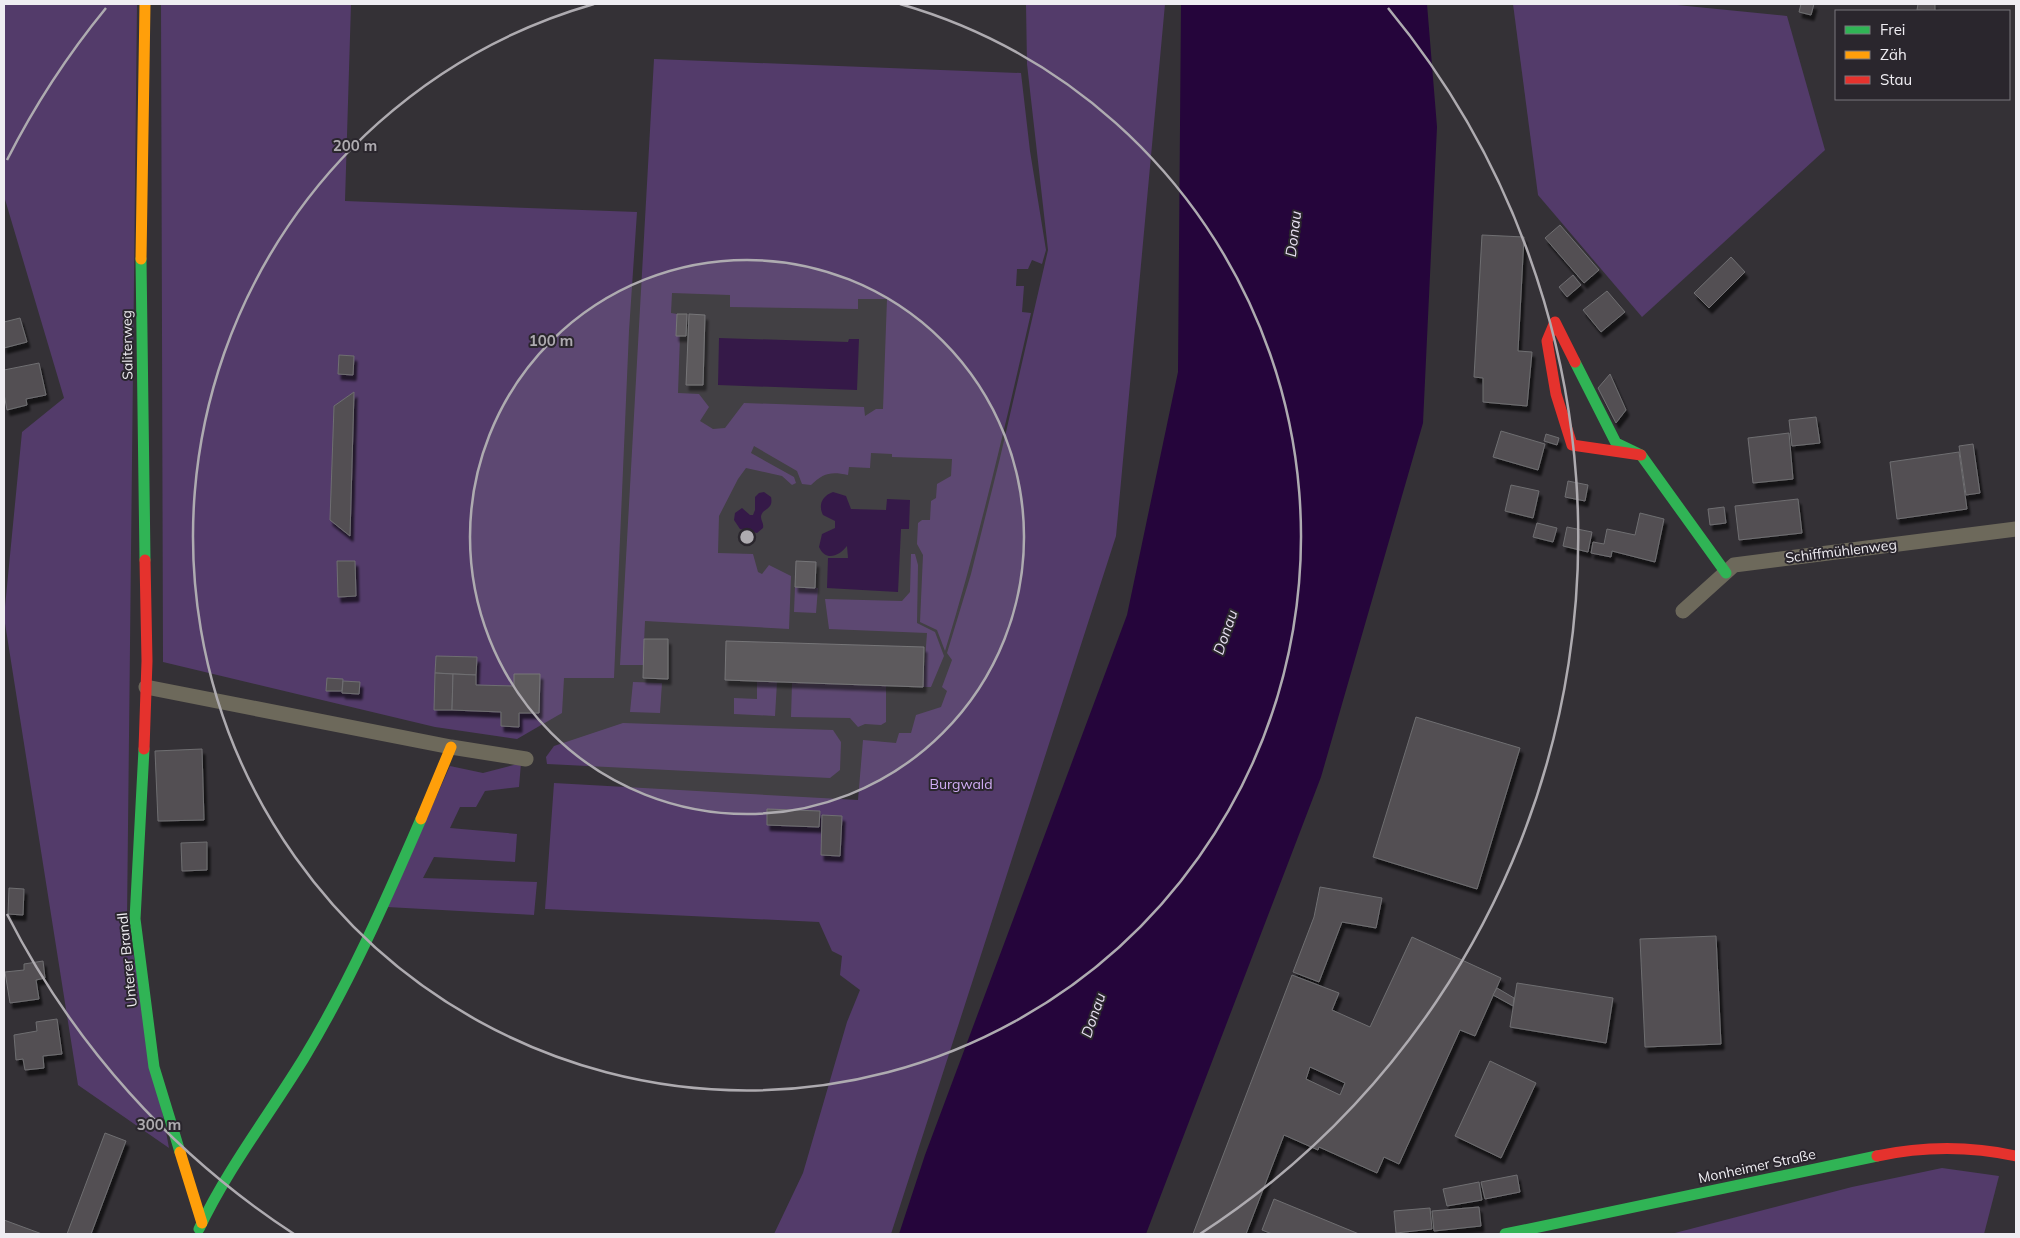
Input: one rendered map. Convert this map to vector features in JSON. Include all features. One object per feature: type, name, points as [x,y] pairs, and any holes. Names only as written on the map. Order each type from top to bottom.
[{"type":"street","name":"Saliterweg","points":[[145,4],[140,205],[146,687]]},
{"type":"street","points":[[1641,455],[1572,445],[1556,394],[1547,341],[1555,322],[1616,443],[1641,455],[1726,573]]},
{"type":"street","name":"Schiffmühlenweg","points":[[1684,611],[1734,565],[2016,530]]},
{"type":"street","points":[[146,687],[451,747],[526,759]]},
{"type":"street","name":"Unterer Brandl","points":[[146,687],[142,810],[135,919],[154,1067],[202,1223]]},
{"type":"street","points":[[197,1234],[219,1186],[319,1033],[401,866],[451,747]]},
{"type":"street","name":"Monheimer Straße","points":[[1505,1234],[1896,1152],[1937,1146],[1962,1147],[2016,1156]]},
{"type":"green space","points":[[4,4],[137,4],[127,920],[169,1148],[78,1085],[4,617],[22,432],[64,398],[4,196]]},
{"type":"green space","points":[[161,4],[351,4],[345,201],[637,212],[629,331],[614,678],[564,678],[562,713],[517,739],[435,727],[163,662]]},
{"type":"green space","name":"Burgwald","points":[[1026,4],[1165,4],[1116,536],[891,1234],[774,1234],[803,1173],[847,1022],[860,990],[840,975],[842,956],[832,951],[819,922],[545,909],[554,783],[858,800],[863,740],[896,743],[899,733],[911,733],[916,715],[941,707],[947,691],[942,687],[952,660],[947,653],[971,574],[1048,250],[1027,64]]},
{"type":"green space","points":[[1513,4],[1667,4],[1787,16],[1825,150],[1642,317],[1538,195]]},
{"type":"green space","points":[[654,59],[1021,73],[1030,151],[1046,250],[1042,264],[1032,260],[1028,269],[1017,269],[1016,286],[1024,286],[1022,312],[1031,313],[980,525],[945,651],[937,630],[920,622],[923,555],[917,544],[918,523],[922,520],[930,520],[931,501],[936,498],[937,484],[951,476],[952,459],[892,457],[892,454],[871,453],[870,468],[849,467],[848,475],[828,474],[819,478],[811,485],[802,484],[797,471],[754,446],[751,453],[794,477],[796,483],[792,485],[782,476],[746,468],[738,479],[719,516],[718,553],[753,554],[758,572],[762,574],[769,565],[791,576],[789,629],[645,621],[643,665],[620,665]],"holes":[[[672,293],[730,295],[730,307],[858,309],[858,299],[887,299],[883,409],[876,409],[865,416],[864,407],[744,403],[725,428],[713,429],[700,421],[709,407],[699,394],[678,393],[680,336],[676,335],[677,314],[671,313]]]},
{"type":"green space","points":[[911,554],[915,554],[918,565],[917,623],[935,632],[944,656],[931,687],[923,687],[927,633],[829,629],[825,599],[902,601],[910,592]]},
{"type":"green space","points":[[795,587],[818,588],[816,613],[794,612]]},
{"type":"green space","points":[[757,681],[777,682],[775,716],[734,714],[734,698],[757,699]]},
{"type":"green space","points":[[633,682],[662,683],[660,713],[630,712]]},
{"type":"green space","points":[[792,683],[886,686],[886,722],[881,725],[865,724],[858,727],[850,718],[791,717]]},
{"type":"green space","points":[[623,723],[833,730],[841,742],[840,770],[830,778],[547,764],[546,757],[554,746]]},
{"type":"green space","points":[[521,763],[519,787],[485,791],[476,807],[460,807],[450,828],[517,834],[515,862],[434,857],[423,878],[537,882],[534,915],[387,907],[450,766],[483,773]]},
{"type":"green space","points":[[1942,1168],[1999,1176],[1984,1234],[1671,1234],[1852,1187]]},
{"type":"water","name":"Donau","points":[[1181,4],[1427,4],[1437,127],[1423,423],[1321,777],[1146,1234],[899,1234],[925,1155],[1127,615],[1178,372]]},
{"type":"water","points":[[719,338],[848,342],[849,339],[859,339],[857,390],[718,385]]},
{"type":"water","points":[[764,492],[771,497],[771,505],[762,514],[763,528],[757,533],[740,529],[734,520],[735,513],[742,508],[750,515],[753,515],[755,497],[759,493]]},
{"type":"water","points":[[833,492],[846,496],[851,509],[886,510],[887,499],[910,500],[909,529],[901,529],[898,592],[827,588],[828,558],[848,558],[847,546],[833,556],[825,555],[819,547],[822,534],[835,528],[835,521],[823,515],[821,508],[824,498]]},
{"type":"building","points":[[1801,4],[1814,4],[1811,15],[1799,12]]},
{"type":"building","points":[[1918,4],[1935,4],[1935,10],[1917,10]]},
{"type":"building","points":[[1560,225],[1599,270],[1584,283],[1545,238]]},
{"type":"building","points":[[1482,235],[1524,237],[1518,351],[1532,352],[1527,406],[1483,402],[1483,378],[1474,377]]},
{"type":"building","points":[[1731,257],[1745,272],[1709,308],[1694,293]]},
{"type":"building","points":[[1573,275],[1581,285],[1567,297],[1559,287]]},
{"type":"building","points":[[1607,291],[1625,312],[1601,332],[1583,310]]},
{"type":"building","points":[[677,314],[687,314],[686,336],[676,336]]},
{"type":"building","points":[[689,314],[705,315],[703,385],[686,385]]},
{"type":"building","points":[[20,318],[27,342],[4,348],[4,322]]},
{"type":"building","points":[[339,355],[354,356],[353,375],[338,374]]},
{"type":"building","points":[[39,363],[46,395],[26,399],[27,405],[7,410],[4,394],[4,370]]},
{"type":"building","points":[[1610,374],[1626,410],[1616,423],[1598,388]]},
{"type":"building","points":[[354,392],[350,536],[330,520],[334,406]]},
{"type":"building","points":[[1816,417],[1820,443],[1792,446],[1789,420]]},
{"type":"building","points":[[1501,431],[1545,444],[1538,470],[1493,457]]},
{"type":"building","points":[[1789,433],[1793,479],[1753,483],[1748,438]]},
{"type":"building","points":[[1546,434],[1559,438],[1557,445],[1544,441]]},
{"type":"building","points":[[1973,444],[1980,493],[1966,495],[1959,446]]},
{"type":"building","points":[[1959,452],[1967,509],[1897,519],[1890,462]]},
{"type":"building","points":[[1568,481],[1588,485],[1585,501],[1565,497]]},
{"type":"building","points":[[1511,485],[1539,491],[1533,518],[1505,511]]},
{"type":"building","points":[[1798,499],[1802,533],[1739,540],[1735,506]]},
{"type":"building","points":[[1724,507],[1726,523],[1710,525],[1708,509]]},
{"type":"building","points":[[1640,513],[1664,519],[1655,562],[1612,551],[1611,557],[1591,553],[1593,542],[1604,544],[1607,529],[1635,535]]},
{"type":"building","points":[[1537,523],[1557,528],[1553,542],[1533,537]]},
{"type":"building","points":[[1567,527],[1592,532],[1588,552],[1563,546]]},
{"type":"building","points":[[337,561],[355,561],[356,596],[338,597]]},
{"type":"building","points":[[796,561],[816,562],[815,588],[795,587]]},
{"type":"building","points":[[644,639],[668,639],[668,679],[643,678]]},
{"type":"building","points":[[726,641],[924,647],[923,687],[725,680]]},
{"type":"building","points":[[436,656],[477,657],[476,675],[435,673]]},
{"type":"building","points":[[435,673],[453,674],[452,710],[434,710]]},
{"type":"building","points":[[453,674],[476,675],[476,685],[514,686],[514,674],[540,674],[539,713],[519,713],[519,727],[501,726],[501,712],[452,710]]},
{"type":"building","points":[[327,678],[343,679],[342,691],[326,691]]},
{"type":"building","points":[[343,681],[360,682],[359,694],[342,693]]},
{"type":"building","points":[[1416,717],[1520,748],[1477,889],[1373,857]]},
{"type":"building","points":[[202,749],[204,820],[158,821],[155,751]]},
{"type":"building","points":[[767,809],[820,811],[819,827],[767,825]]},
{"type":"building","points":[[822,815],[842,816],[840,856],[821,855]]},
{"type":"building","points":[[207,842],[207,870],[182,871],[181,843]]},
{"type":"building","points":[[1320,887],[1382,898],[1376,928],[1342,922],[1319,982],[1293,972],[1314,917]]},
{"type":"building","points":[[9,888],[24,889],[23,915],[8,914]]},
{"type":"building","points":[[1716,936],[1721,1044],[1645,1047],[1640,939]]},
{"type":"building","points":[[1412,937],[1501,978],[1475,1036],[1460,1030],[1399,1164],[1384,1157],[1377,1173],[1319,1147],[1318,1150],[1284,1135],[1246,1234],[1193,1234],[1292,975],[1339,993],[1332,1010],[1370,1027]],"holes":[[[1310,1067],[1345,1083],[1340,1095],[1306,1079]]]},
{"type":"building","points":[[43,961],[45,978],[36,980],[39,999],[10,1003],[5,972],[24,970],[24,964]]},
{"type":"building","points":[[1517,983],[1613,998],[1606,1043],[1510,1027]]},
{"type":"building","points":[[1497,988],[1514,998],[1513,1006],[1493,995]]},
{"type":"building","points":[[57,1019],[62,1054],[43,1056],[44,1068],[25,1070],[23,1059],[16,1060],[14,1035],[37,1031],[36,1022]]},
{"type":"building","points":[[1490,1061],[1536,1083],[1501,1158],[1455,1136]]},
{"type":"building","points":[[105,1133],[126,1141],[91,1234],[67,1234]]},
{"type":"building","points":[[1517,1175],[1520,1192],[1485,1199],[1481,1182]]},
{"type":"building","points":[[1479,1182],[1482,1200],[1447,1206],[1443,1189]]},
{"type":"building","points":[[1274,1199],[1359,1234],[1272,1234],[1262,1230]]},
{"type":"building","points":[[1479,1207],[1481,1226],[1434,1231],[1432,1211]]},
{"type":"building","points":[[1430,1208],[1432,1229],[1396,1233],[1394,1211]]},
{"type":"building","points":[[4,1220],[42,1234],[4,1234]]},
{"type":"traffic: fast","points":[[141,259],[145,560]]},
{"type":"traffic: fast","points":[[1575,362],[1616,443],[1641,455],[1726,573]]},
{"type":"traffic: fast","points":[[144,749],[135,919],[154,1067],[180,1152]]},
{"type":"traffic: fast","points":[[199,1229],[210,1206],[304,1058],[337,1000],[381,910],[421,819]]},
{"type":"traffic: fast","points":[[1505,1234],[1877,1156]]},
{"type":"traffic: slow","points":[[141,259],[145,4]]},
{"type":"traffic: slow","points":[[421,819],[451,747]]},
{"type":"traffic: slow","points":[[180,1152],[202,1223]]},
{"type":"traffic: jam","points":[[1575,362],[1555,322],[1547,341],[1556,394],[1572,445],[1641,455]]},
{"type":"traffic: jam","points":[[144,749],[147,661],[145,560]]},
{"type":"traffic: jam","points":[[1877,1156],[1912,1150],[1947,1148],[1981,1150],[2016,1156]]}]
